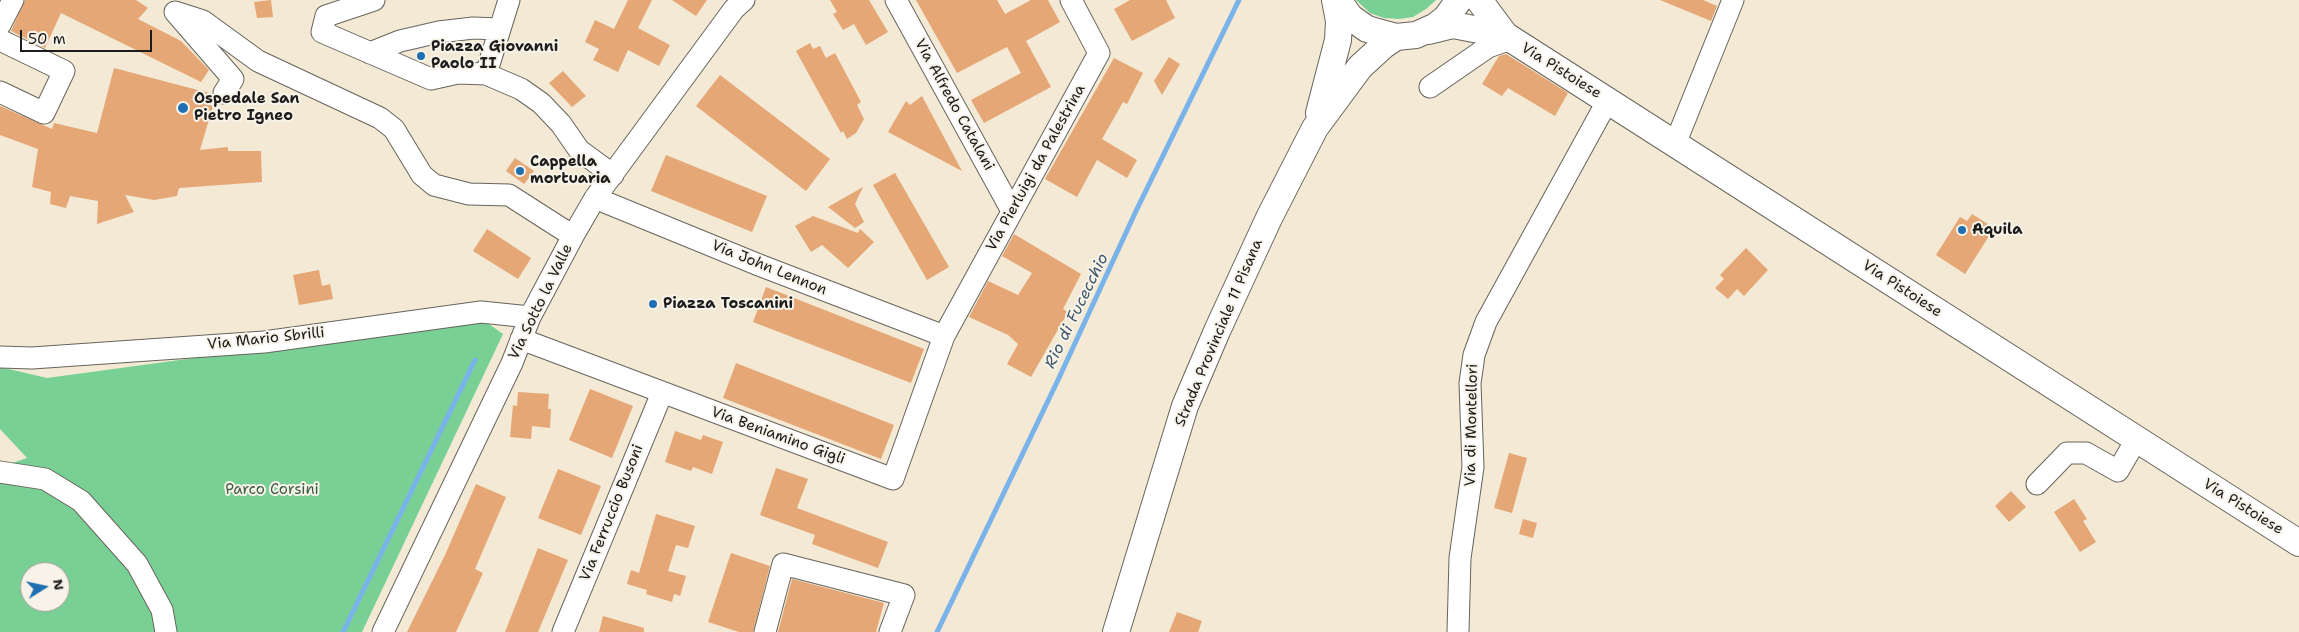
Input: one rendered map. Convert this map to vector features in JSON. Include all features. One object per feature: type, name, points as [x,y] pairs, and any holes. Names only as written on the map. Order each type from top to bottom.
[{"type":"main road","points":[[1337,0],[1358,24],[1376,34],[1396,37]]},
{"type":"main road","name":"Strada Provinciale 11 Pisana","points":[[1315,128],[1338,40],[1337,0]]},
{"type":"main road","points":[[1426,32],[1446,18],[1459,0]]},
{"type":"main road","name":"Via Pistoiese","points":[[1479,0],[1508,37],[2136,440],[2299,542]]},
{"type":"main road","name":"Via Pistoiese","points":[[1396,37],[1453,25],[1508,37]]},
{"type":"main road","name":"Strada Provinciale 11 Pisana","points":[[1121,631],[1185,406],[1265,227],[1315,128],[1360,67],[1384,45],[1396,37]]},
{"type":"street","points":[[0,25],[13,0]]},
{"type":"street","points":[[374,0],[326,16],[322,32],[431,79],[458,73],[486,74],[521,89],[540,103],[561,124],[579,150],[612,175]]},
{"type":"street","points":[[486,74],[509,0]]},
{"type":"street","name":"Via Alfredo Catalani","points":[[896,0],[1012,211]]},
{"type":"street","name":"Via Pierluigi da Palestrina","points":[[944,336],[1099,53],[1071,0]]},
{"type":"street","points":[[1675,144],[1733,0]]},
{"type":"street","name":"Via Sotto la Valle","points":[[383,632],[530,317],[572,236],[596,198],[732,3]]},
{"type":"street","points":[[224,93],[233,79],[175,12],[203,21],[258,60],[380,118],[394,129],[422,175],[434,185],[469,194],[509,195],[572,236]]},
{"type":"street","points":[[370,53],[400,41],[439,32],[473,28],[499,28]]},
{"type":"street","points":[[1430,87],[1488,46],[1508,37]]},
{"type":"street","points":[[0,40],[64,70],[44,112],[0,92]]},
{"type":"street","name":"Via di Montellori","points":[[1458,632],[1460,558],[1473,467],[1470,383],[1474,355],[1486,322],[1608,100]]},
{"type":"street","name":"Via John Lennon","points":[[596,198],[758,265],[944,336]]},
{"type":"street","name":"Via Mario Sbrilli","points":[[0,357],[32,358],[264,342],[481,312],[530,317]]},
{"type":"street","name":"Via Beniamino Gigli","points":[[521,339],[893,479],[944,336]]},
{"type":"street","name":"Via Ferruccio Busoni","points":[[563,632],[662,393]]},
{"type":"street","points":[[2037,484],[2067,453],[2086,453],[2118,471],[2136,440]]},
{"type":"street","points":[[0,472],[45,479],[81,501],[137,564],[162,610],[166,632]]},
{"type":"street","points":[[765,632],[784,564],[904,595],[890,632]]},
{"type":"green space","points":[[1356,0],[1436,0],[1413,17],[1399,19],[1384,18],[1370,13]]},
{"type":"green space","name":"Parco Corsini","points":[[482,319],[503,334],[362,632],[0,632],[0,467],[27,458],[0,429],[0,367],[47,378]]},
{"type":"building","points":[[25,0],[136,0],[148,8],[138,19],[181,41],[209,70],[201,82],[61,13],[45,48],[11,31]]},
{"type":"building","points":[[271,0],[273,17],[257,18],[254,2]]},
{"type":"building","points":[[628,0],[652,0],[638,28],[670,45],[659,66],[628,50],[618,72],[593,60],[599,49],[585,42],[595,20],[614,29]]},
{"type":"building","points":[[672,0],[707,0],[696,16]]},
{"type":"building","points":[[830,0],[869,0],[888,32],[866,45],[854,24],[843,30],[833,14],[837,12]]},
{"type":"building","points":[[916,0],[997,0],[1005,14],[1031,0],[1048,0],[1060,22],[1026,41],[1051,87],[984,123],[971,100],[1021,73],[1007,47],[957,73]]},
{"type":"building","points":[[1130,0],[1166,0],[1175,18],[1132,41],[1114,9]]},
{"type":"building","points":[[1660,0],[1703,0],[1717,6],[1711,21]]},
{"type":"building","points":[[810,43],[813,49],[820,46],[826,58],[835,53],[861,102],[857,105],[864,119],[856,133],[847,139],[843,131],[841,133],[796,51]]},
{"type":"building","points":[[1506,54],[1568,93],[1555,116],[1508,88],[1502,96],[1482,84],[1499,56]]},
{"type":"building","points":[[1169,57],[1180,64],[1162,95],[1154,81]]},
{"type":"building","points":[[1114,58],[1143,73],[1127,104],[1123,102],[1102,139],[1137,160],[1127,178],[1097,160],[1077,197],[1045,179]]},
{"type":"building","points":[[114,68],[209,93],[206,104],[213,106],[200,150],[228,147],[228,151],[261,151],[262,182],[179,188],[177,196],[154,200],[125,195],[134,212],[97,224],[98,201],[70,196],[66,208],[50,204],[51,192],[32,187],[38,149],[0,135],[0,106],[52,129],[54,123],[97,133]]},
{"type":"building","points":[[563,71],[586,96],[572,107],[549,83]]},
{"type":"building","points":[[720,75],[830,159],[806,191],[696,106]]},
{"type":"building","points":[[922,96],[962,171],[888,132],[906,101],[910,105]]},
{"type":"building","points":[[666,155],[767,196],[752,232],[651,191]]},
{"type":"building","name":"Cappella mortuaria","points":[[515,158],[534,171],[524,184],[506,171]]},
{"type":"building","points":[[895,173],[949,267],[927,280],[873,185]]},
{"type":"building","points":[[863,187],[855,204],[864,222],[855,228],[828,207]]},
{"type":"building","points":[[1972,214],[1991,226],[1986,234],[1989,236],[1965,274],[1936,255],[1960,217],[1967,221]]},
{"type":"building","points":[[813,216],[858,233],[860,229],[874,242],[848,268],[822,245],[811,252],[795,226]]},
{"type":"building","points":[[487,229],[531,258],[518,279],[473,251]]},
{"type":"building","points":[[1014,234],[1081,274],[1063,309],[1068,312],[1031,377],[1007,364],[1018,344],[1008,335],[969,317],[988,281],[1018,295],[1032,273],[1002,256]]},
{"type":"building","points":[[1746,248],[1768,270],[1744,296],[1737,289],[1728,299],[1715,288],[1724,279],[1720,275]]},
{"type":"building","points":[[319,270],[322,286],[330,284],[333,299],[299,305],[293,275]]},
{"type":"building","points":[[766,287],[924,349],[911,383],[753,322]]},
{"type":"building","points":[[736,363],[894,425],[881,459],[723,398]]},
{"type":"building","points":[[590,389],[633,406],[612,458],[569,440]]},
{"type":"building","points":[[518,392],[549,394],[548,409],[551,409],[550,428],[532,426],[531,439],[510,437],[513,405],[517,406]]},
{"type":"building","points":[[675,431],[701,440],[703,435],[723,442],[712,474],[693,467],[691,471],[665,462]]},
{"type":"building","points":[[1509,453],[1527,458],[1512,513],[1494,508]]},
{"type":"building","points":[[776,468],[808,479],[797,508],[888,542],[878,568],[812,544],[815,535],[760,515]]},
{"type":"building","points":[[558,469],[601,486],[581,535],[538,518]]},
{"type":"building","points":[[476,484],[506,497],[475,569],[483,573],[456,632],[407,632],[445,555]]},
{"type":"building","points":[[2011,491],[2026,507],[2009,522],[1995,506]]},
{"type":"building","points":[[2074,499],[2087,519],[2083,521],[2096,542],[2080,552],[2054,512]]},
{"type":"building","points":[[656,514],[695,526],[688,548],[676,545],[668,571],[686,576],[680,596],[674,594],[672,602],[646,594],[647,590],[627,584],[631,570],[639,573]]},
{"type":"building","points":[[1523,519],[1537,523],[1533,538],[1519,534]]},
{"type":"building","points":[[538,548],[568,560],[538,632],[505,632]]},
{"type":"building","points":[[731,553],[770,566],[753,632],[739,632],[708,622]]},
{"type":"building","points":[[792,579],[884,603],[876,632],[778,632]]},
{"type":"building","points":[[1177,612],[1202,621],[1198,632],[1169,632]]},
{"type":"building","points":[[603,616],[644,628],[644,632],[599,632]]},
{"type":"waterway","name":"Rio di Fucecchio","points":[[937,632],[1058,380],[1136,211],[1239,0]]},
{"type":"waterway","points":[[343,632],[475,360]]},
{"type":"place","name":"Piazza Giovanni Paolo II","points":[[421,56]]},
{"type":"place","name":"Ospedale San Pietro Igneo","points":[[183,108]]},
{"type":"place","name":"Cappella mortuaria","points":[[520,171]]},
{"type":"place","name":"Aquila","points":[[1962,230]]},
{"type":"place","name":"Piazza Toscanini","points":[[653,304]]}]
